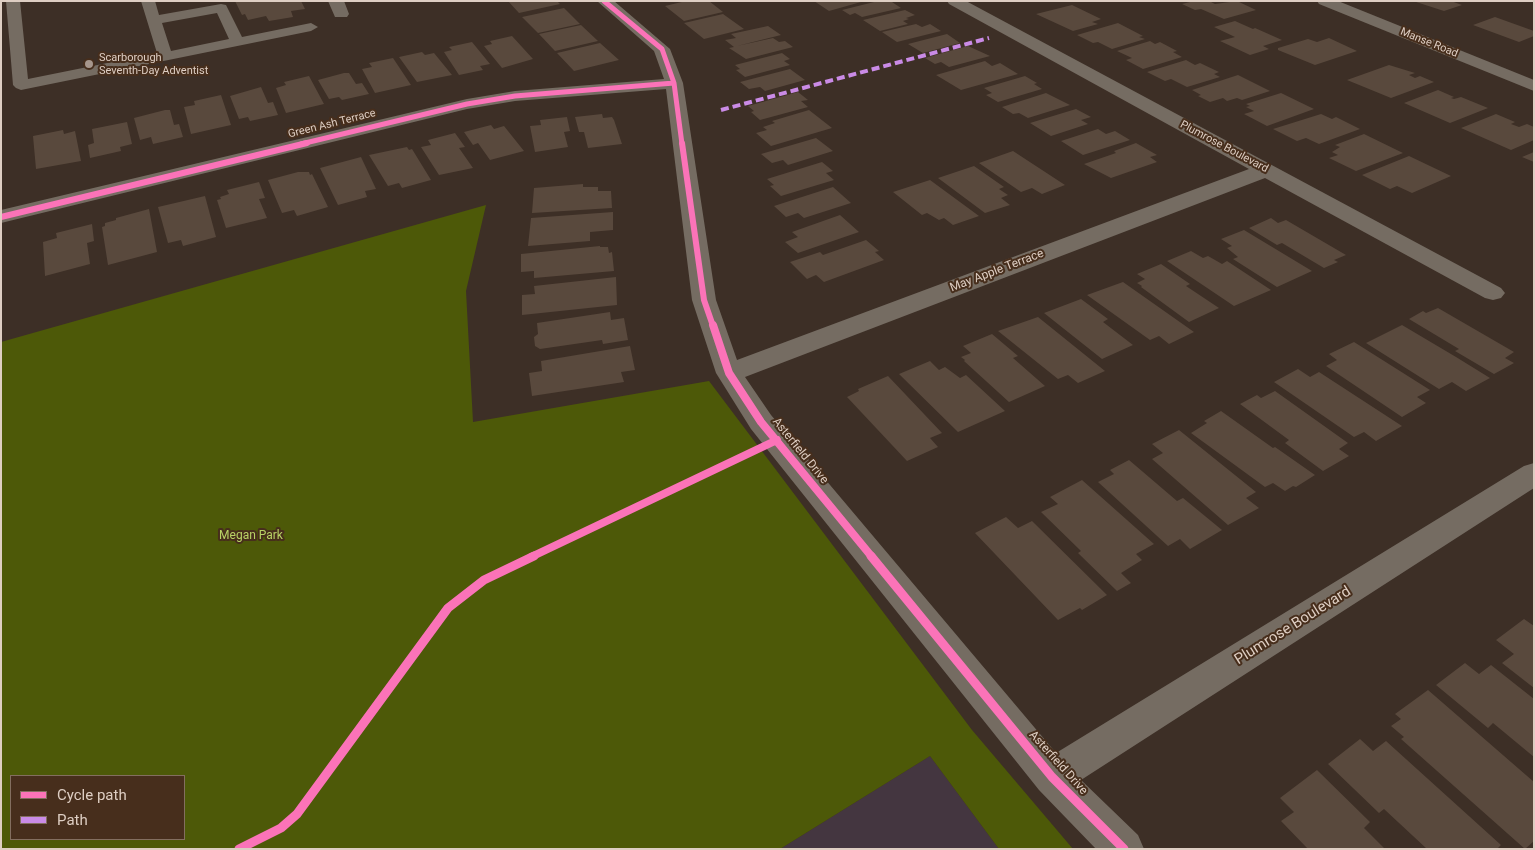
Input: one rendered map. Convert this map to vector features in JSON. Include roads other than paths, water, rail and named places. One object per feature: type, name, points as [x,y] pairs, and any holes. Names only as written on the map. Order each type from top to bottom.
[{"type":"street","name":"Asterfield Drive","points":[[604,1],[662,49],[674,83],[704,300],[729,373],[761,422],[1052,778],[1124,849]]},
{"type":"street","name":"Plumrose Boulevard","points":[[954,1],[1493,293]]},
{"type":"street","name":"Manse Road","points":[[1324,1],[1534,86]]},
{"type":"street","name":"Green Ash Terrace","points":[[1,217],[467,104],[515,96],[674,83]]},
{"type":"street","name":"May Apple Terrace","points":[[729,373],[1266,170]]},
{"type":"street","name":"Plumrose Boulevard","points":[[1052,778],[1534,474]]},
{"type":"lane","points":[[14,1],[21,85],[311,27]]},
{"type":"lane","points":[[148,1],[164,56]]},
{"type":"lane","points":[[154,20],[222,8],[237,42]]},
{"type":"place","name":"Scarborough Seventh-Day Adventist","points":[[89,64]]},
{"type":"park label","name":"Megan Park","points":[[251,536]]}]
